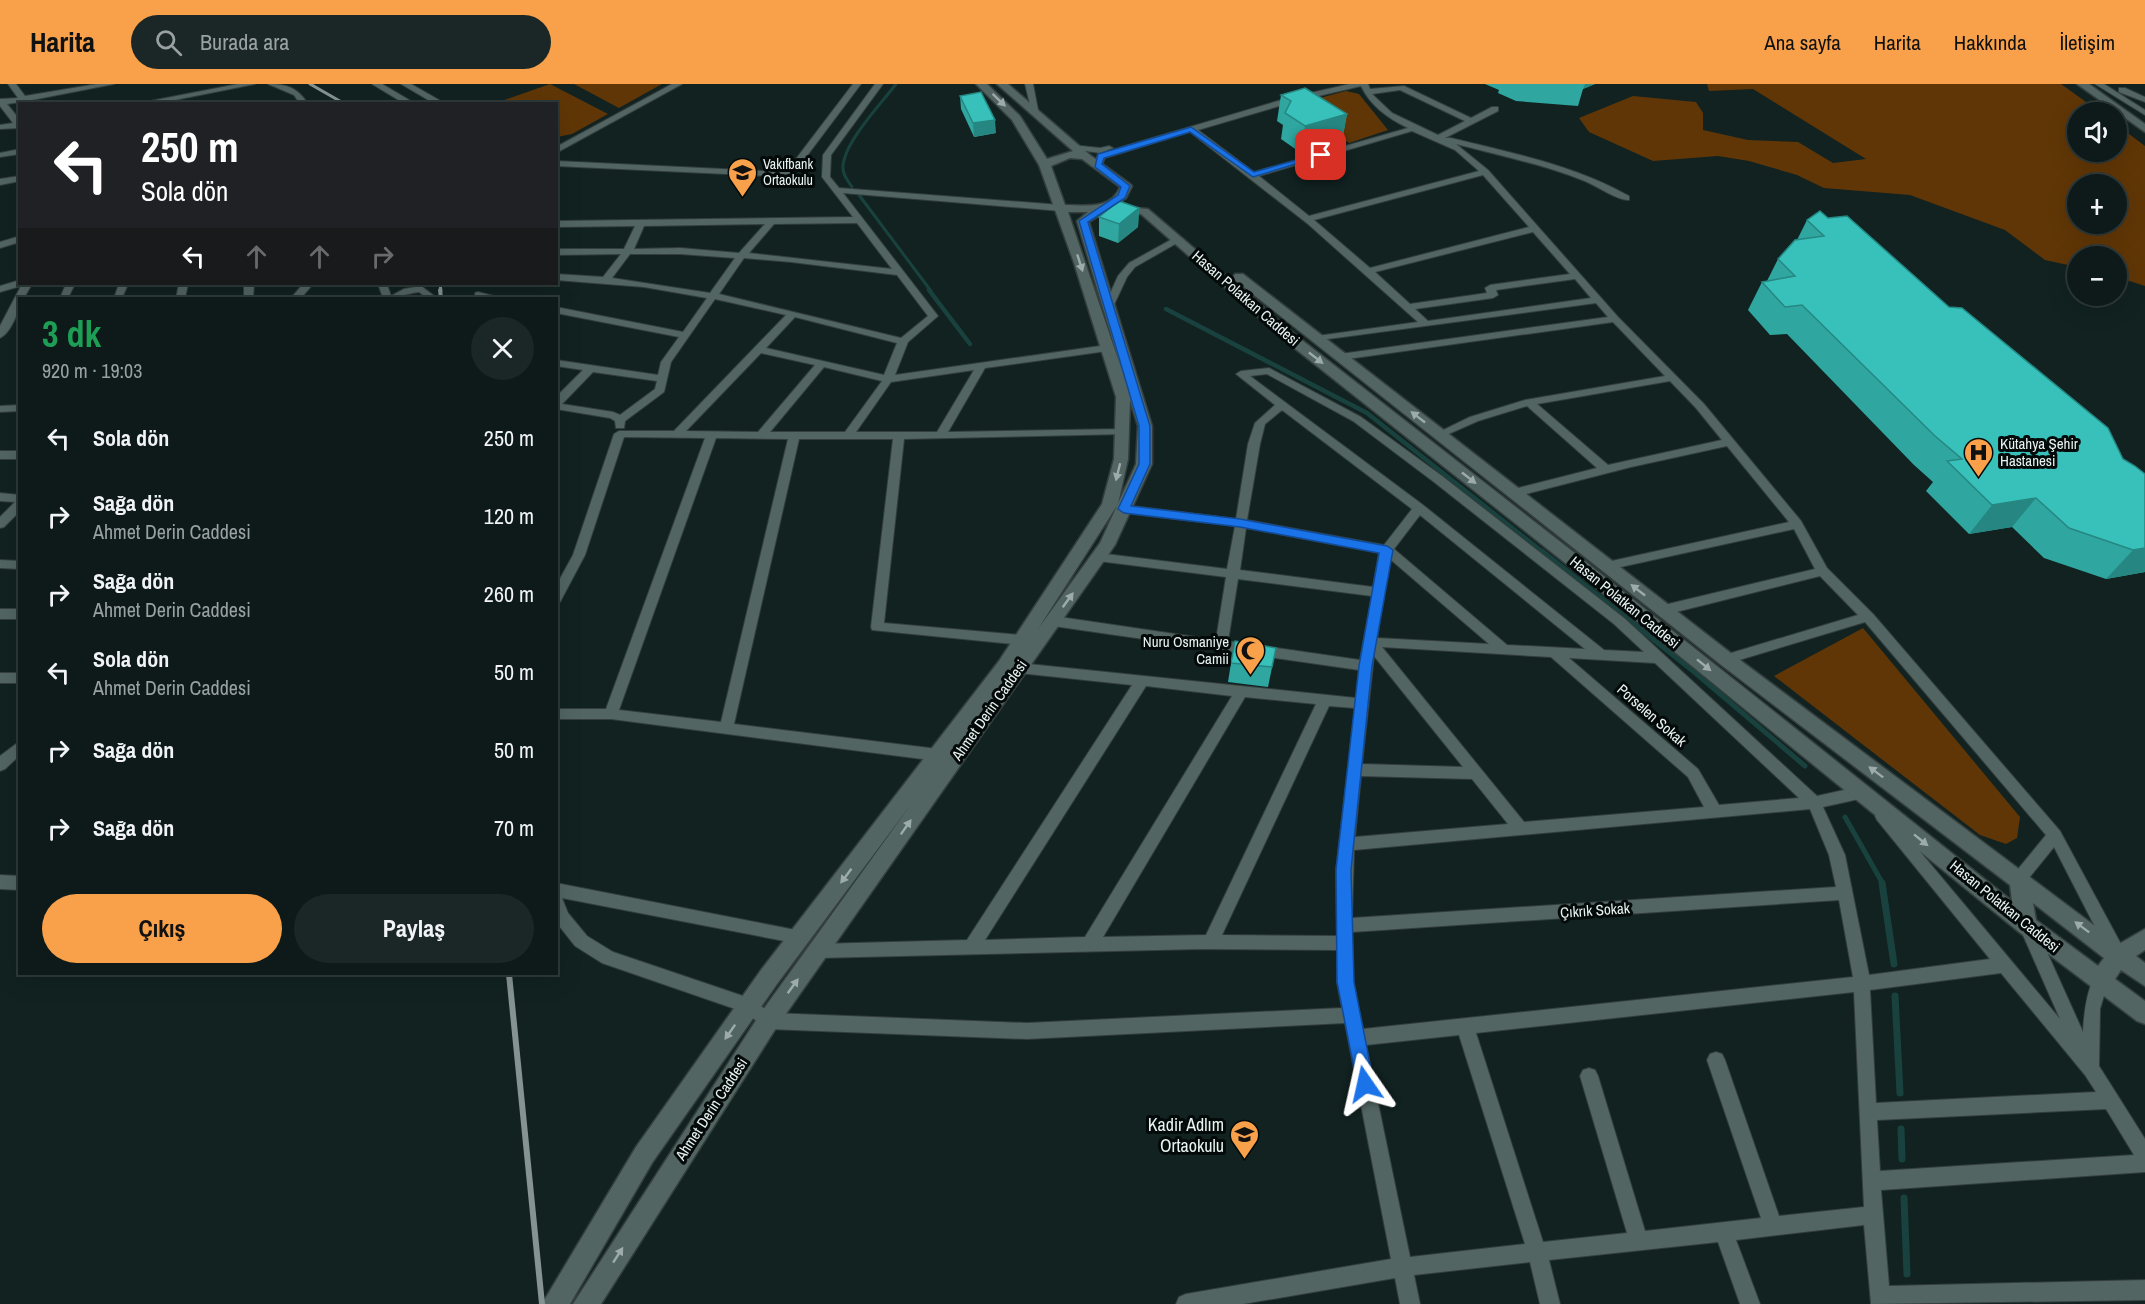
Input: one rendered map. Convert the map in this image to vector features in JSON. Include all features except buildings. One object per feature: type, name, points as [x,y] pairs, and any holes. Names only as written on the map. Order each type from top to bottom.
[{"type":"main road","name":"Ahmet Derin Caddesi","points":[[555,1304],[644,1155],[749,1006],[1005,666],[1110,504],[1121,459],[1122,397],[1107,348],[1045,165],[1016,118],[981,84]]},
{"type":"main road","points":[[1002,84],[1086,156],[1126,186]]},
{"type":"main road","points":[[2082,84],[2145,129]]},
{"type":"main road","points":[[1045,165],[1056,157],[1067,154],[1086,156]]},
{"type":"main road","name":"Ahmet Derin Caddesi","points":[[591,1300],[768,1020],[1107,545],[1144,464],[1145,426],[1083,221],[1122,196],[1126,186]]},
{"type":"main road","name":"Hasan Polatkan Caddesi","points":[[1126,186],[1317,339],[1726,659],[2145,976]]},
{"type":"main road","name":"Hasan Polatkan Caddesi","points":[[1061,208],[1144,211],[1293,340],[2026,925],[2145,1014]]},
{"type":"main road","points":[[2019,879],[2026,925]]},
{"type":"main road","points":[[2100,982],[2119,955],[2145,939]]},
{"type":"street","points":[[12,84],[25,101]]},
{"type":"street","points":[[0,102],[25,101],[110,84]]},
{"type":"street","points":[[150,102],[251,84]]},
{"type":"street","points":[[272,84],[297,93],[301,102]]},
{"type":"street","points":[[376,84],[408,102]]},
{"type":"street","points":[[405,84],[438,102]]},
{"type":"street","points":[[558,150],[678,84]]},
{"type":"street","points":[[558,163],[788,175],[857,84]]},
{"type":"street","points":[[849,435],[888,380],[903,341],[933,316],[826,177],[827,155],[879,84]]},
{"type":"street","points":[[1029,84],[1036,113]]},
{"type":"street","points":[[1086,156],[1327,84]]},
{"type":"street","points":[[2100,84],[2145,113]]},
{"type":"street","points":[[2110,84],[2145,100]]},
{"type":"street","points":[[1086,156],[1101,156],[1345,85],[1401,88],[1471,121]]},
{"type":"street","points":[[1363,87],[1375,103],[1412,129],[1457,147],[1485,172],[1615,319],[1731,442],[1797,524],[1822,571],[1868,617],[2055,835],[2119,955]]},
{"type":"street","points":[[0,102],[18,124]]},
{"type":"street","points":[[1441,137],[1495,109]]},
{"type":"street","points":[[0,127],[18,125]]},
{"type":"street","points":[[1191,129],[1308,219],[1370,271],[1425,323]]},
{"type":"street","points":[[1253,175],[1412,129],[1549,167],[1610,187],[1626,198]]},
{"type":"street","points":[[0,155],[18,151]]},
{"type":"street","points":[[1308,219],[1485,172]]},
{"type":"street","points":[[0,182],[18,178]]},
{"type":"street","points":[[836,190],[1061,208]]},
{"type":"street","points":[[558,224],[859,220]]},
{"type":"street","points":[[558,595],[579,555],[619,440],[620,420],[660,390],[666,362],[742,255],[771,222]]},
{"type":"street","points":[[607,278],[628,251],[641,224]]},
{"type":"street","points":[[1370,271],[1536,228]]},
{"type":"street","points":[[1109,307],[1123,276],[1132,266],[1179,239]]},
{"type":"street","points":[[0,245],[18,240]]},
{"type":"street","points":[[558,252],[680,250],[791,259],[900,273]]},
{"type":"street","points":[[1408,307],[1493,295],[1490,288],[1577,276]]},
{"type":"street","points":[[558,277],[607,278],[713,297],[903,341]]},
{"type":"street","points":[[0,289],[18,284]]},
{"type":"street","points":[[297,297],[307,285]]},
{"type":"street","points":[[397,297],[407,291],[421,289],[431,297]]},
{"type":"street","points":[[1317,339],[1599,300]]},
{"type":"street","points":[[0,335],[18,301]]},
{"type":"street","points":[[558,310],[685,335]]},
{"type":"street","points":[[678,433],[793,314]]},
{"type":"street","points":[[1340,357],[1615,319]]},
{"type":"street","points":[[758,349],[888,380],[1107,348]]},
{"type":"street","points":[[558,363],[662,378]]},
{"type":"street","points":[[762,434],[821,364]]},
{"type":"street","points":[[558,403],[591,368]]},
{"type":"street","points":[[941,435],[980,368]]},
{"type":"street","points":[[1601,655],[1419,508],[1241,374],[1269,371],[1357,419],[1438,479],[1619,621],[1814,803],[1837,855],[1861,969],[1874,1215],[1881,1300],[2145,1290]]},
{"type":"street","points":[[1440,434],[1474,419],[1528,402],[1672,378]]},
{"type":"street","points":[[1528,402],[1606,470]]},
{"type":"street","points":[[558,405],[613,415],[620,420]]},
{"type":"street","points":[[1221,646],[1248,472],[1260,423],[1281,405]]},
{"type":"street","points":[[0,409],[18,406]]},
{"type":"street","points":[[619,434],[899,436],[1122,432]]},
{"type":"street","points":[[611,714],[712,433]]},
{"type":"street","points":[[726,729],[795,434]]},
{"type":"street","points":[[899,436],[877,627],[1022,640]]},
{"type":"street","points":[[1514,493],[1631,462],[1731,442]]},
{"type":"street","points":[[0,455],[18,455]]},
{"type":"street","points":[[0,498],[18,502]]},
{"type":"street","points":[[2,522],[18,504]]},
{"type":"street","points":[[1410,1304],[1345,982],[1344,870],[1366,666],[1378,592],[1387,550],[1419,508]]},
{"type":"street","points":[[1124,509],[1240,523],[1387,550],[1505,650]]},
{"type":"street","points":[[2,522],[18,521]]},
{"type":"street","points":[[1607,566],[1797,524]]},
{"type":"street","points":[[1098,557],[1232,576],[1378,592]]},
{"type":"street","points":[[0,564],[18,565]]},
{"type":"street","points":[[1665,610],[1822,571]]},
{"type":"street","points":[[0,614],[18,614]]},
{"type":"street","points":[[1726,659],[1868,617]]},
{"type":"street","points":[[1053,621],[1366,666]]},
{"type":"street","points":[[1370,642],[1659,658]]},
{"type":"street","points":[[1370,642],[1521,829]]},
{"type":"street","name":"Porselen Sokak","points":[[1555,652],[1693,773],[1715,812]]},
{"type":"street","points":[[1019,668],[1362,704]]},
{"type":"street","points":[[0,678],[18,678]]},
{"type":"street","points":[[972,947],[1142,681]]},
{"type":"street","points":[[1090,944],[1242,691]]},
{"type":"street","points":[[1210,943],[1325,700]]},
{"type":"street","points":[[558,714],[611,714],[938,755]]},
{"type":"street","points":[[0,750],[18,747]]},
{"type":"street","points":[[0,765],[18,747]]},
{"type":"street","points":[[1354,770],[1476,773]]},
{"type":"street","points":[[1346,844],[1814,803],[1862,792],[2091,1069]]},
{"type":"street","points":[[2019,879],[2055,835]]},
{"type":"street","points":[[558,890],[800,937]]},
{"type":"street","name":"Çıkrık Sokak","points":[[817,951],[1210,943],[1345,935],[1845,893]]},
{"type":"street","points":[[558,907],[562,916],[581,941],[608,958],[749,1006],[768,1020],[1027,1031],[1352,1015]]},
{"type":"street","points":[[2026,925],[2091,1069],[2145,1155]]},
{"type":"street","points":[[1356,1038],[1861,984],[2004,965]]},
{"type":"street","points":[[2091,1069],[2092,1009],[2100,982]]},
{"type":"street","points":[[1465,1026],[1537,1252],[1550,1304]]},
{"type":"street","points":[[1716,1060],[1773,1226]]},
{"type":"street","points":[[1589,1076],[1639,1241]]},
{"type":"street","points":[[1868,1113],[2110,1100]]},
{"type":"street","points":[[1872,1181],[2145,1163]]},
{"type":"street","points":[[1186,1304],[1402,1267],[1874,1215]]},
{"type":"street","points":[[1724,1232],[1750,1304]]},
{"type":"shaded area","points":[[550,84],[608,114],[572,134],[558,137],[558,102],[499,102]]},
{"type":"shaded area","points":[[574,84],[662,84],[619,108]]},
{"type":"shaded area","points":[[1707,84],[2061,84],[2086,102],[2067,102],[2067,162],[2127,162],[2127,132],[2145,146],[2145,286],[2127,280],[2127,246],[2067,246],[2067,265],[2045,260],[2005,230],[1910,195],[1824,188],[1797,175],[1749,161],[1718,156],[1653,161],[1589,132],[1579,118],[1633,96],[1696,102],[1703,113],[1703,130],[1748,140],[1798,142],[1833,163],[1866,159],[1753,89],[1709,91]]},
{"type":"shaded area","points":[[1346,91],[1359,94],[1388,130],[1349,143],[1294,105]]},
{"type":"shaded area","points":[[1863,628],[2020,817],[2017,838],[2006,844],[1980,835],[1774,676]]},
{"type":"waterway","points":[[852,187],[843,172],[845,156],[857,134],[896,84]]},
{"type":"waterway","points":[[859,195],[931,291]]},
{"type":"waterway","points":[[929,290],[970,344]]},
{"type":"waterway","points":[[1166,309],[1367,413],[1544,553]]},
{"type":"waterway","points":[[1542,551],[1693,671],[1805,766]]},
{"type":"waterway","points":[[1845,817],[1883,884]]},
{"type":"waterway","points":[[1882,883],[1894,964]]},
{"type":"waterway","points":[[1895,996],[1900,1093]]},
{"type":"waterway","points":[[1901,1129],[1902,1159]]},
{"type":"waterway","points":[[1904,1198],[1907,1274]]},
{"type":"railway","points":[[310,84],[342,102]]},
{"type":"railway","points":[[440,285],[441,291]]},
{"type":"railway","points":[[440,290],[441,297]]},
{"type":"railway","points":[[509,975],[542,1304]]},
{"type":"place","name":"Vakıfbank Ortaokulu","points":[[742,198]]},
{"type":"place","name":"Kütahya Şehir Hastanesi","points":[[1979,478]]},
{"type":"place","name":"Nuru Osmaniye Camii","points":[[1250,676]]},
{"type":"place","name":"Kadir Adlım Ortaokulu","points":[[1245,1160]]},
{"type":"route","points":[[1321,155],[1253,175],[1191,129],[1101,156],[1098,165],[1126,186],[1122,196],[1083,221],[1145,426],[1144,464],[1124,509],[1240,523],[1387,550],[1366,666],[1344,870],[1345,982],[1365,1084]]}]
